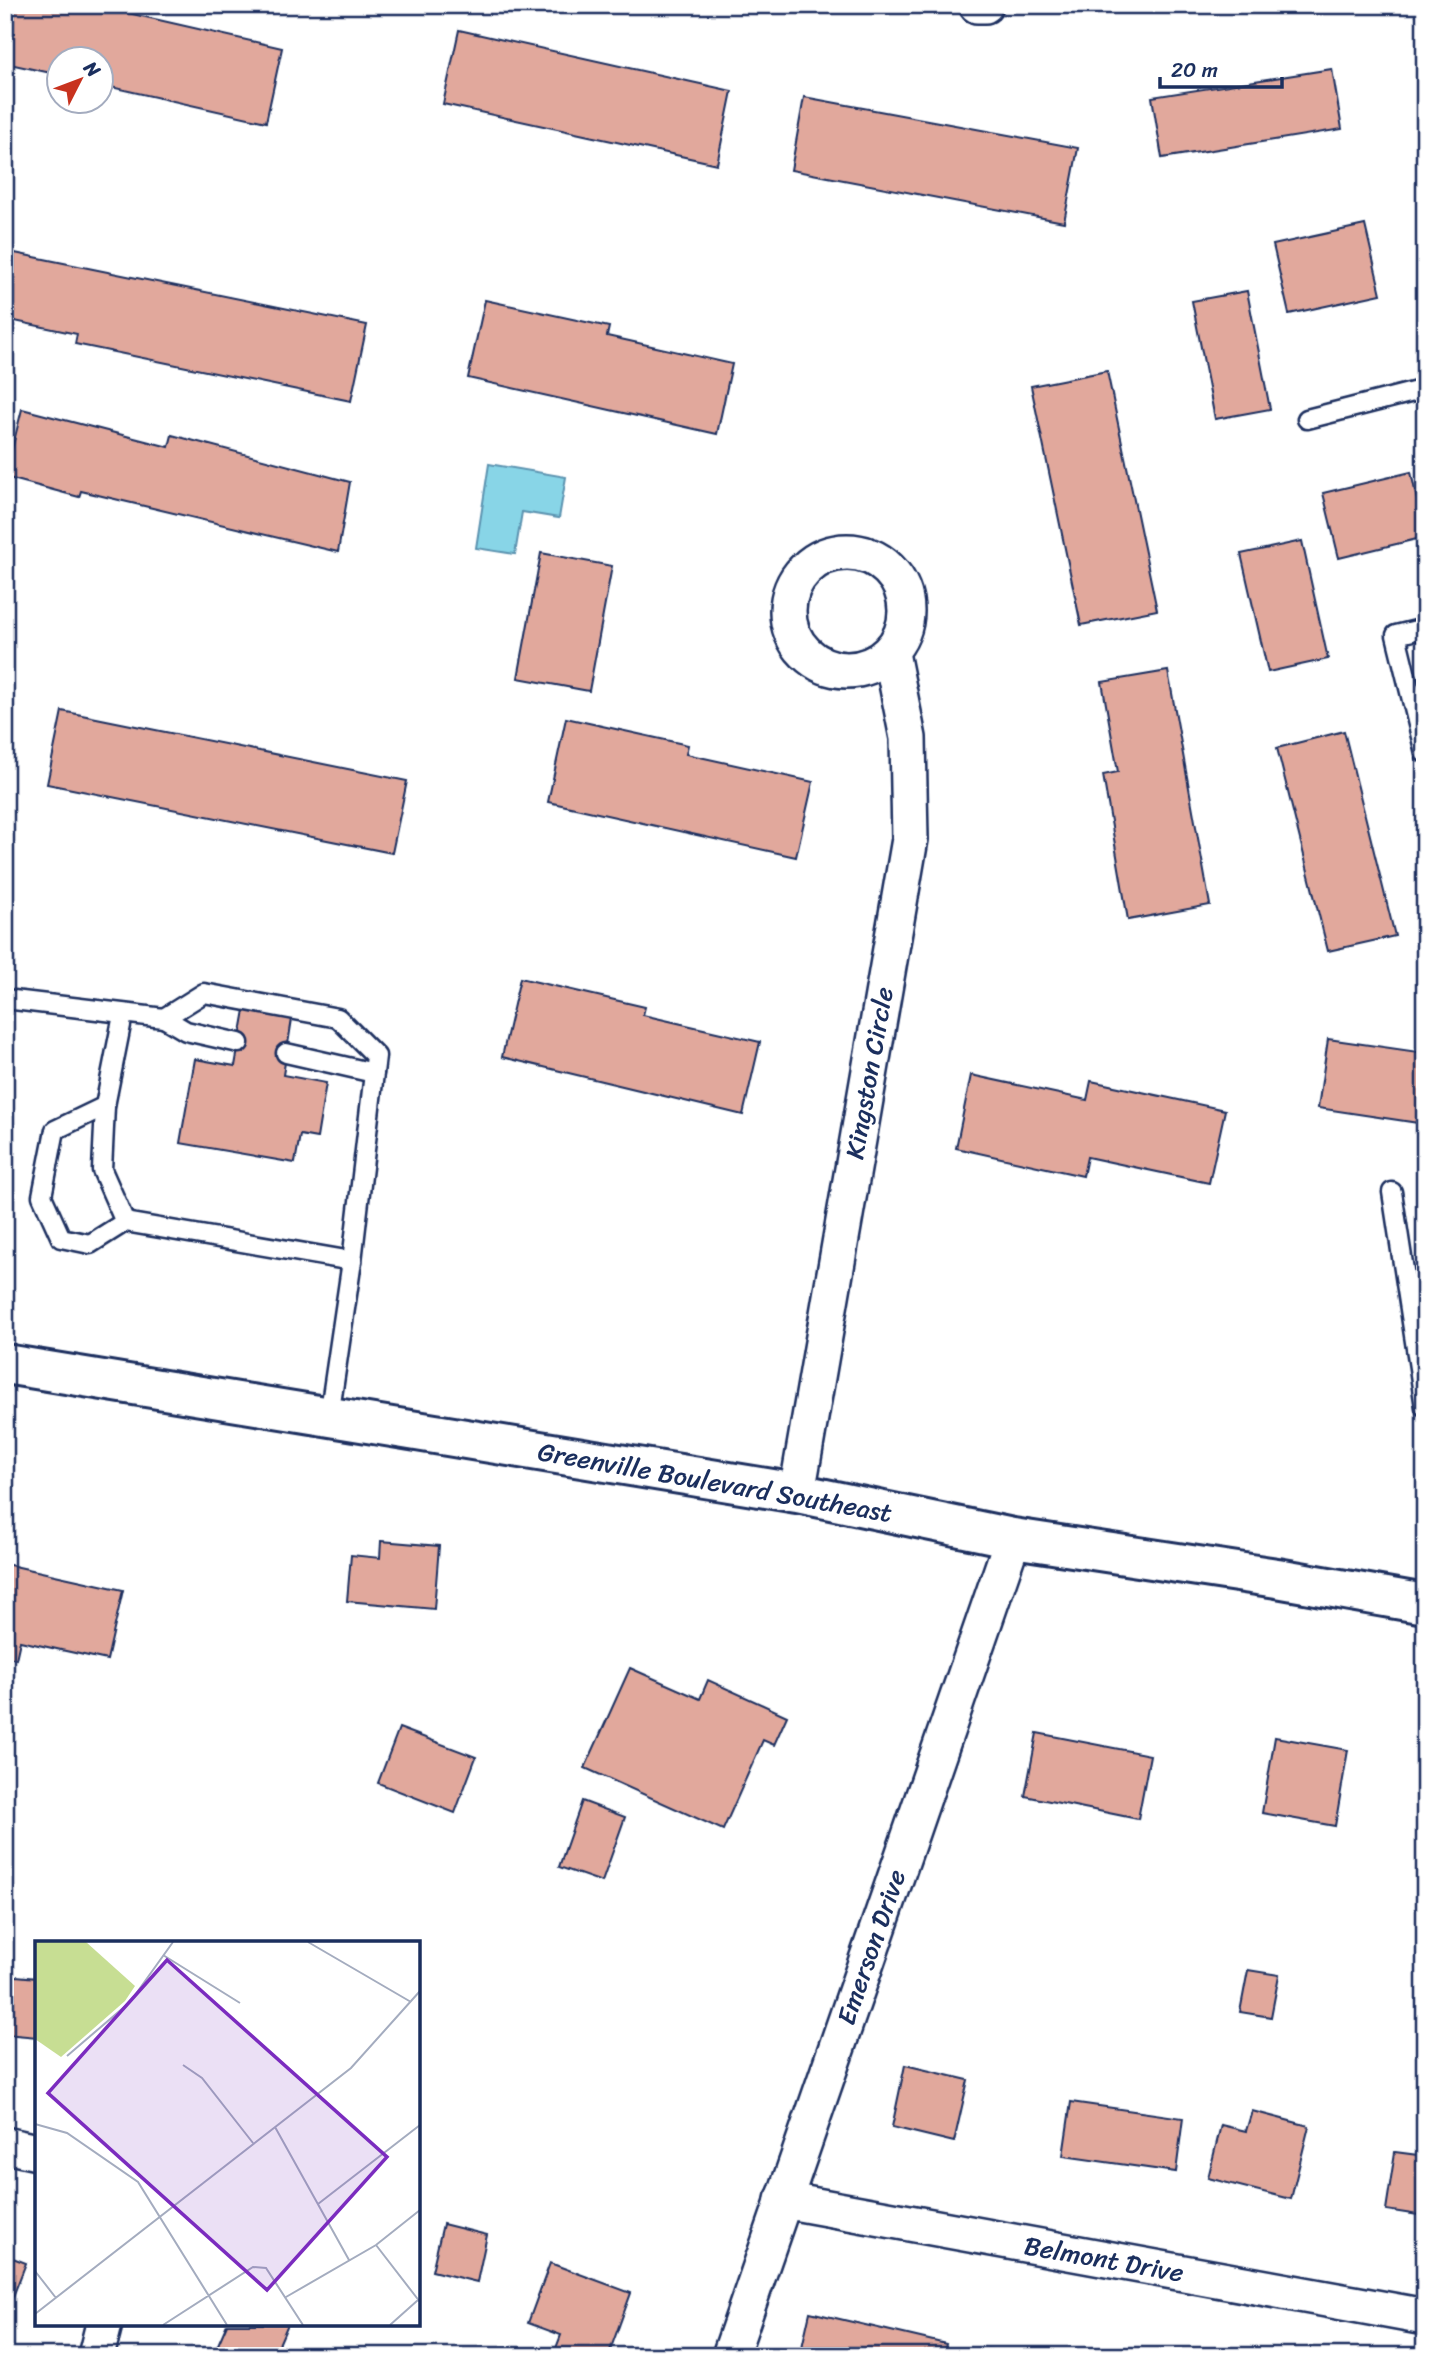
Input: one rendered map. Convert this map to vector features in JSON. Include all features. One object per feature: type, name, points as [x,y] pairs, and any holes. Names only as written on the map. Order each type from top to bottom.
[{"type":"highway","name":"Greenville Boulevard Southeast","points":[[5,1364],[797,1493],[1013,1538],[1277,1578],[1425,1604]]},
{"type":"street","points":[[977,5],[985,5]]},
{"type":"street","name":"Kingston Circle","points":[[797,1493],[910,839],[908,738],[891,653]]},
{"type":"street","name":"Emerson Drive","points":[[730,2356],[1013,1538]]},
{"type":"street","points":[[5,2145],[35,2152]]},
{"type":"street","name":"Belmont Drive","points":[[783,2200],[1425,2317]]},
{"type":"street","points":[[96,2356],[104,2326]]},
{"type":"lane","points":[[1307,419],[1425,389]]},
{"type":"lane","points":[[1425,628],[1396,635],[1425,753]]},
{"type":"lane","points":[[164,1018],[204,993],[338,1018],[376,1056],[352,1261],[329,1417]]},
{"type":"lane","points":[[5,999],[164,1018],[187,1031],[239,1043]]},
{"type":"lane","points":[[122,1014],[104,1106],[102,1170],[125,1222]]},
{"type":"lane","points":[[286,1054],[374,1073]]},
{"type":"lane","points":[[104,1106],[55,1130],[42,1196],[61,1238],[90,1244],[125,1222],[352,1261]]},
{"type":"lane","points":[[1392,1192],[1425,1407]]},
{"type":"water","points":[[489,464],[566,477],[559,518],[522,512],[515,554],[476,548]]},
{"type":"building","points":[[5,5],[93,5],[282,48],[266,122],[116,88],[116,46],[46,46],[46,72],[5,63]]},
{"type":"building","points":[[459,30],[732,91],[717,164],[443,104]]},
{"type":"building","points":[[1332,69],[1342,129],[1162,158],[1152,97]]},
{"type":"building","points":[[804,97],[1078,148],[1064,222],[791,170]]},
{"type":"building","points":[[1365,225],[1381,294],[1289,314],[1273,245]]},
{"type":"building","points":[[5,251],[367,325],[351,401],[75,344],[77,334],[5,319]]},
{"type":"building","points":[[1247,291],[1270,409],[1215,419],[1192,301]]},
{"type":"building","points":[[485,300],[609,327],[607,336],[732,364],[717,434],[468,378]]},
{"type":"building","points":[[1107,371],[1157,610],[1081,625],[1031,386]]},
{"type":"building","points":[[22,409],[169,447],[172,435],[350,482],[338,552],[81,491],[79,497],[5,477]]},
{"type":"building","points":[[1411,472],[1425,537],[1339,558],[1323,493]]},
{"type":"building","points":[[1302,541],[1328,659],[1268,672],[1241,554]]},
{"type":"building","points":[[541,553],[612,566],[589,691],[518,678]]},
{"type":"building","points":[[1168,671],[1210,905],[1128,920],[1103,775],[1118,772],[1102,682]]},
{"type":"building","points":[[62,711],[407,781],[392,853],[47,784]]},
{"type":"building","points":[[566,718],[688,745],[686,754],[813,782],[796,857],[548,802]]},
{"type":"building","points":[[1344,731],[1395,936],[1328,951],[1277,748]]},
{"type":"building","points":[[520,978],[645,1007],[643,1015],[760,1042],[743,1115],[502,1057]]},
{"type":"building","points":[[245,1010],[292,1019],[283,1075],[326,1083],[317,1138],[300,1135],[295,1163],[180,1143],[195,1059],[235,1066]]},
{"type":"building","points":[[1328,1039],[1425,1053],[1425,1124],[1318,1108]]},
{"type":"building","points":[[971,1075],[1087,1100],[1091,1081],[1225,1110],[1209,1183],[1087,1157],[1083,1176],[956,1148]]},
{"type":"building","points":[[381,1541],[439,1546],[434,1609],[347,1601],[351,1555],[380,1558]]},
{"type":"building","points":[[5,1564],[123,1590],[107,1660],[20,1641],[16,1659],[5,1656]]},
{"type":"building","points":[[630,1668],[700,1699],[708,1680],[787,1716],[774,1745],[763,1740],[723,1830],[585,1768]]},
{"type":"building","points":[[399,1728],[476,1757],[455,1813],[378,1783]]},
{"type":"building","points":[[1037,1733],[1150,1755],[1138,1819],[1025,1796]]},
{"type":"building","points":[[1275,1737],[1348,1750],[1335,1826],[1262,1813]]},
{"type":"building","points":[[582,1801],[625,1817],[602,1882],[559,1867]]},
{"type":"building","points":[[1248,1970],[1279,1975],[1271,2017],[1240,2012]]},
{"type":"building","points":[[5,1975],[35,1978],[35,2037],[5,2034]]},
{"type":"building","points":[[905,2065],[968,2080],[954,2142],[892,2127]]},
{"type":"building","points":[[1071,2102],[1183,2118],[1176,2172],[1063,2156]]},
{"type":"building","points":[[1252,2111],[1309,2126],[1291,2199],[1208,2178],[1221,2125],[1246,2131]]},
{"type":"building","points":[[1395,2152],[1425,2156],[1425,2216],[1386,2210]]},
{"type":"building","points":[[443,2224],[487,2235],[477,2282],[432,2271]]},
{"type":"building","points":[[5,2255],[26,2263],[5,2317]]},
{"type":"building","points":[[550,2263],[631,2293],[608,2356],[553,2356],[561,2335],[528,2323]]},
{"type":"building","points":[[810,2312],[946,2344],[943,2356],[800,2356]]},
{"type":"building","points":[[226,2326],[287,2326],[274,2356],[213,2356]]},
{"type":"building","points":[[988,2349],[1031,2356],[987,2356]]}]
